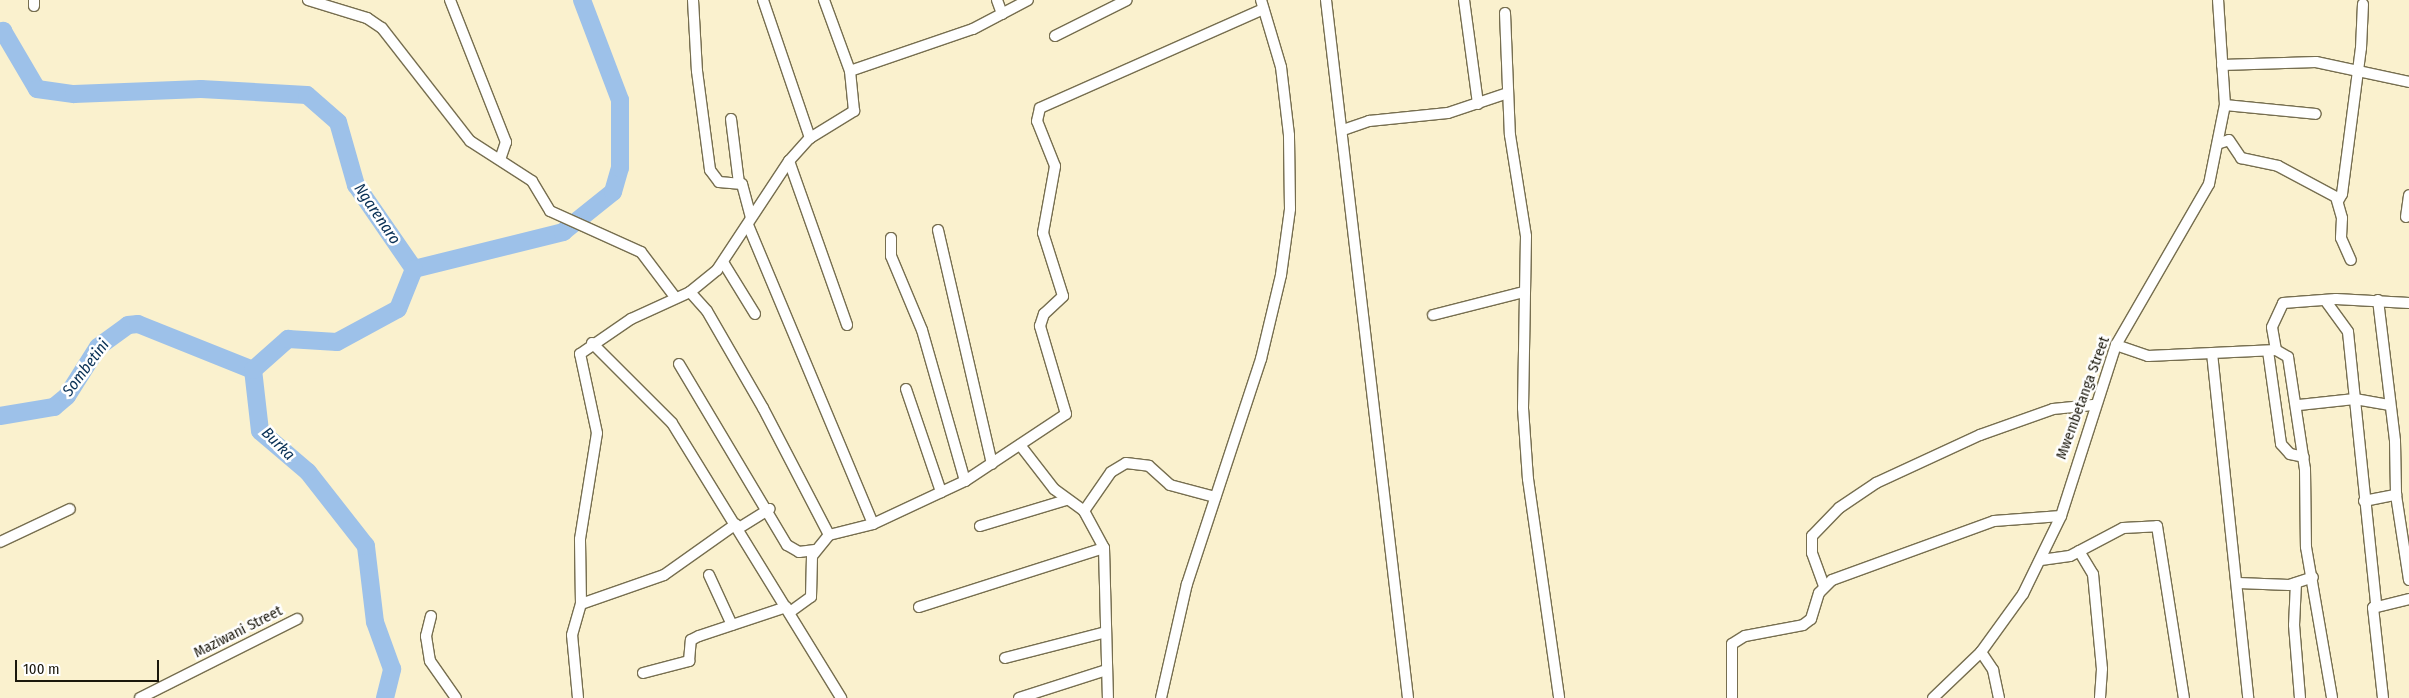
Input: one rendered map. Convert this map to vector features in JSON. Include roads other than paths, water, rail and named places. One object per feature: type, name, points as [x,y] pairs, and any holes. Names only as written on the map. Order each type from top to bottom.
[{"type":"street","points":[[308,0],[367,18],[382,28],[460,131],[532,181],[550,211],[641,252],[675,297]]},
{"type":"street","points":[[450,0],[506,142],[500,158]]},
{"type":"street","points":[[693,0],[697,71],[710,170],[718,182],[739,183]]},
{"type":"street","points":[[763,0],[810,138]]},
{"type":"street","points":[[578,698],[572,634],[582,604],[580,539],[597,433],[579,360],[592,343],[675,297],[690,292],[723,262],[789,161],[810,138],[854,111],[850,71],[824,0]]},
{"type":"street","points":[[997,0],[1002,14]]},
{"type":"street","points":[[850,71],[973,30],[1028,0]]},
{"type":"street","points":[[1055,36],[1127,0]]},
{"type":"street","points":[[1326,0],[1343,130],[1408,698]]},
{"type":"street","points":[[1464,0],[1478,104]]},
{"type":"street","name":"Mwembetanga Street","points":[[1933,698],[1981,652],[2004,625],[2041,560],[2061,516],[2093,405],[2116,345],[2205,191],[2220,143],[2224,105],[2218,0]]},
{"type":"street","points":[[679,364],[770,509],[788,545],[799,552],[814,550],[829,535],[873,524],[965,481],[1020,445],[1067,410],[1040,326],[1044,314],[1063,296],[1043,233],[1055,166],[1036,113],[1108,74],[1262,4],[1286,102],[1290,209],[1261,358],[1187,584],[1161,698]]},
{"type":"street","points":[[2350,260],[2341,238],[2338,201],[2342,194],[2357,71],[2362,4]]},
{"type":"street","points":[[1505,13],[1510,135],[1526,236],[1523,408],[1532,518],[1559,698]]},
{"type":"street","points":[[2222,65],[2316,62],[2409,82]]},
{"type":"street","points":[[1343,130],[1369,121],[1424,118],[1478,104],[1508,93]]},
{"type":"street","points":[[2224,105],[2316,114]]},
{"type":"street","points":[[731,119],[739,183],[750,221],[873,524]]},
{"type":"street","points":[[2220,143],[2229,140],[2241,158],[2278,166],[2338,201]]},
{"type":"street","points":[[789,161],[847,325]]},
{"type":"street","points":[[2406,217],[2409,195]]},
{"type":"street","points":[[938,230],[992,464]]},
{"type":"street","points":[[891,238],[891,256],[922,330],[965,481]]},
{"type":"street","points":[[723,262],[756,314]]},
{"type":"street","points":[[690,292],[706,311],[763,408],[829,535]]},
{"type":"street","points":[[1432,315],[1524,292]]},
{"type":"street","points":[[2325,300],[2348,332],[2376,605],[2373,613],[2383,698]]},
{"type":"street","points":[[2304,457],[2290,454],[2281,444],[2272,351],[2272,327],[2283,303],[2325,300],[2378,300],[2409,303]]},
{"type":"street","points":[[2378,300],[2388,404],[2395,441],[2396,495],[2409,580]]},
{"type":"street","points":[[592,343],[672,423],[841,698]]},
{"type":"street","points":[[2116,345],[2148,356],[2272,351],[2290,362],[2299,405],[2304,457],[2303,522],[2332,698]]},
{"type":"street","points":[[2212,353],[2238,583],[2248,698]]},
{"type":"street","points":[[906,388],[941,492]]},
{"type":"street","points":[[2299,405],[2355,399],[2388,404]]},
{"type":"street","points":[[1732,698],[1732,644],[1745,636],[1804,625],[1811,619],[1824,586],[1812,553],[1812,536],[1839,508],[1876,483],[1980,435],[2053,409],[2093,405]]},
{"type":"street","points":[[1020,445],[1066,500],[1084,512],[1104,548],[1108,698]]},
{"type":"street","points":[[1084,512],[1111,472],[1126,463],[1156,469],[1170,484],[1215,497]]},
{"type":"street","points":[[2364,502],[2396,495]]},
{"type":"street","points":[[980,526],[1066,500]]},
{"type":"street","points":[[0,542],[70,509]]},
{"type":"street","points":[[582,604],[664,575],[737,526],[770,509]]},
{"type":"street","points":[[1824,586],[1994,521],[2061,516]]},
{"type":"street","points":[[2041,560],[2058,560],[2124,528],[2157,526],[2184,698]]},
{"type":"street","points":[[919,607],[1104,548]]},
{"type":"street","points":[[643,673],[688,661],[692,640],[732,625],[788,609],[811,597],[814,550]]},
{"type":"street","points":[[2079,551],[2094,579],[2102,668],[2100,698]]},
{"type":"street","points":[[709,575],[732,625]]},
{"type":"street","points":[[2238,583],[2296,583],[2313,577]]},
{"type":"street","points":[[2296,583],[2294,625],[2300,698]]},
{"type":"street","points":[[2376,605],[2409,599]]},
{"type":"street","points":[[431,616],[426,636],[430,662],[456,698]]},
{"type":"street","name":"Maziwani Street","points":[[140,698],[297,619]]},
{"type":"street","points":[[1005,658],[1106,632]]},
{"type":"street","points":[[1981,652],[1993,670],[1999,698]]},
{"type":"street","points":[[1019,698],[1106,670]]},
{"type":"waterway","name":"Ngarenaro","points":[[0,33],[3,31],[37,89],[74,94],[201,89],[307,95],[338,122],[356,185],[414,269],[563,232],[613,192],[620,168],[620,100],[582,0]]},
{"type":"waterway","name":"Burka","points":[[385,698],[392,669],[375,622],[366,546],[308,472],[260,431],[253,370],[288,339],[337,342],[398,309],[414,269]]},
{"type":"waterway","name":"Sombetini","points":[[0,416],[54,407],[67,396],[98,347],[128,325],[138,324],[253,370]]}]
